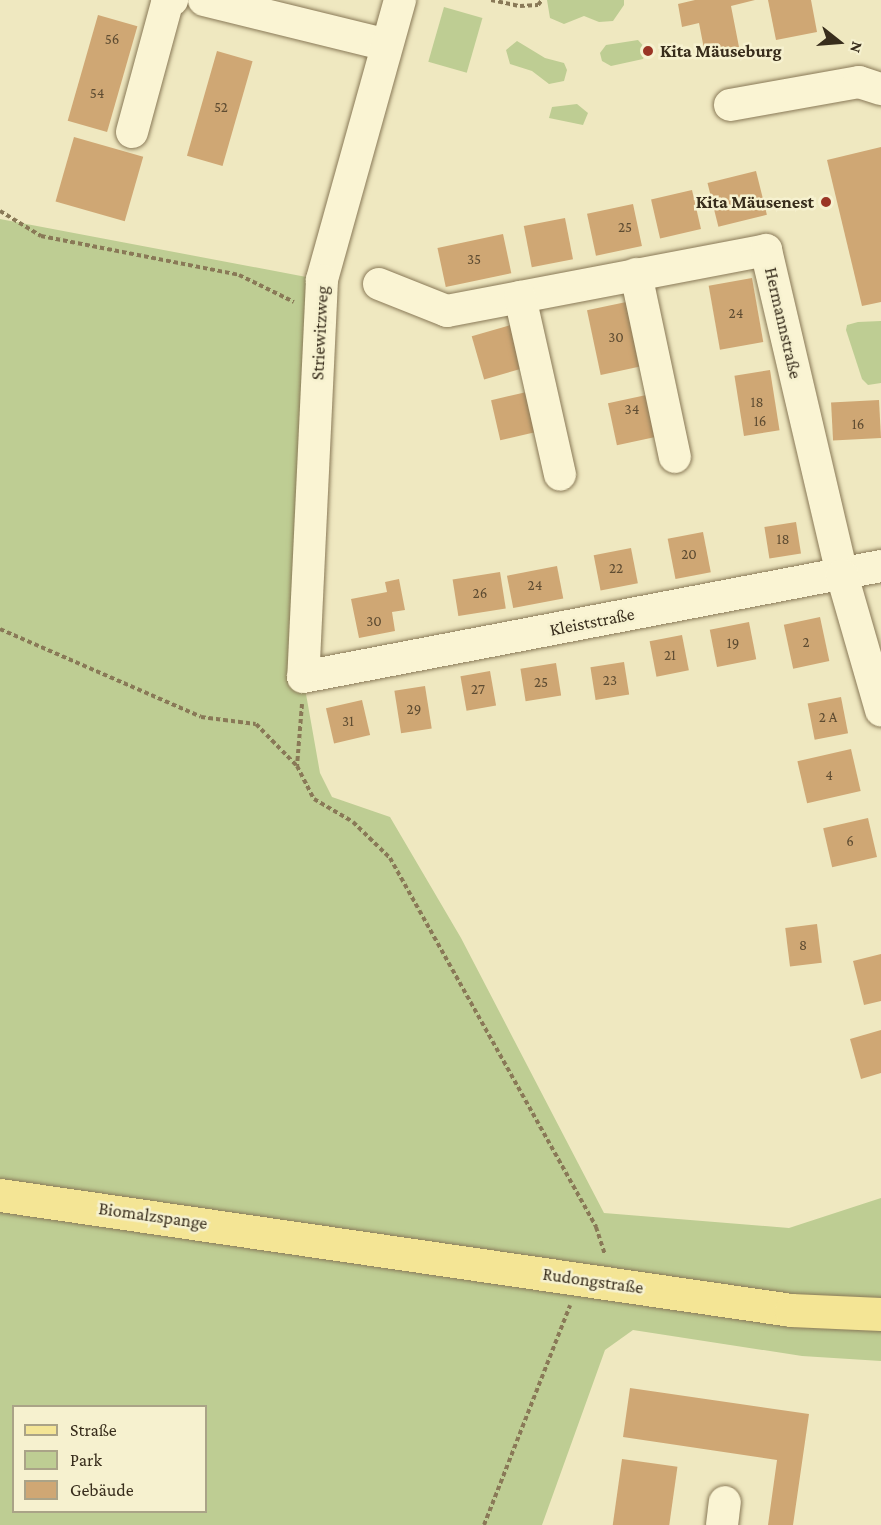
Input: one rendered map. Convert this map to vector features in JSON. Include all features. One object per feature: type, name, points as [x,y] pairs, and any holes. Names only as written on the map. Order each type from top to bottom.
[{"type":"main road","name":"Biomalzspange","points":[[0,1195],[307,1239]]},
{"type":"main road","name":"Rudongstraße","points":[[307,1239],[791,1310],[881,1314]]},
{"type":"street","points":[[132,132],[167,3],[171,0]]},
{"type":"street","points":[[204,0],[393,23]]},
{"type":"street","points":[[294,0],[393,23]]},
{"type":"street","name":"Striewitzweg","points":[[303,677],[322,280],[393,23]]},
{"type":"street","points":[[730,105],[859,82],[881,89]]},
{"type":"street","name":"Hermannstraße","points":[[380,284],[447,310],[766,250],[842,575],[881,710]]},
{"type":"street","points":[[636,274],[675,457]]},
{"type":"street","points":[[520,297],[560,475]]},
{"type":"street","name":"Kleiststraße","points":[[303,677],[881,566]]},
{"type":"path","points":[[491,0],[520,6],[538,5],[542,0]]},
{"type":"path","points":[[0,211],[41,236],[239,275],[302,306],[322,280]]},
{"type":"path","points":[[0,629],[201,717],[256,724],[297,766],[314,799],[353,822],[390,858],[596,1227],[605,1254]]},
{"type":"path","points":[[297,766],[303,677]]},
{"type":"path","points":[[484,1525],[568,1316]]},
{"type":"green space","points":[[547,0],[624,0],[624,5],[613,21],[599,22],[584,16],[564,24],[550,18]]},
{"type":"green space","points":[[444,7],[482,18],[467,73],[428,62]]},
{"type":"green space","points":[[638,40],[647,50],[643,59],[611,66],[602,61],[600,53],[606,45]]},
{"type":"green space","points":[[517,41],[545,58],[564,63],[567,70],[564,81],[549,84],[532,71],[510,64],[506,50]]},
{"type":"green space","points":[[577,104],[588,113],[583,125],[549,118],[552,107]]},
{"type":"green space","points":[[0,219],[322,280],[303,677],[320,773],[332,797],[390,817],[461,938],[604,1213],[789,1228],[881,1198],[881,1361],[802,1356],[633,1330],[605,1350],[542,1525],[0,1525]]},
{"type":"green space","points":[[881,321],[881,383],[868,385],[862,379],[846,330],[847,325]]},
{"type":"building","points":[[695,0],[755,0],[731,6],[739,47],[705,54],[699,23],[682,27],[678,4]]},
{"type":"building","points":[[768,0],[811,0],[817,32],[776,40]]},
{"type":"building","points":[[98,15],[137,26],[107,132],[68,121]]},
{"type":"building","points":[[217,51],[253,61],[223,166],[187,156]]},
{"type":"building","points":[[74,137],[143,157],[125,221],[56,201]]},
{"type":"building","points":[[881,147],[881,302],[862,306],[827,160]]},
{"type":"building","points":[[756,171],[767,215],[718,227],[707,183]]},
{"type":"building","points":[[692,190],[701,229],[660,238],[651,199]]},
{"type":"building","points":[[633,204],[642,246],[596,256],[587,214]]},
{"type":"building","points":[[565,218],[573,259],[532,267],[524,226]]},
{"type":"building","points":[[503,234],[511,273],[446,287],[437,248]]},
{"type":"building","points":[[752,278],[763,342],[720,350],[709,286]]},
{"type":"building","points":[[631,301],[645,366],[601,375],[587,310]]},
{"type":"building","points":[[514,324],[526,367],[484,379],[472,336]]},
{"type":"building","points":[[770,370],[780,430],[744,436],[734,376]]},
{"type":"building","points":[[531,391],[540,431],[500,440],[491,400]]},
{"type":"building","points":[[651,394],[660,436],[617,445],[608,403]]},
{"type":"building","points":[[879,400],[881,438],[833,440],[831,403]]},
{"type":"building","points":[[796,522],[801,554],[769,559],[764,527]]},
{"type":"building","points":[[703,532],[711,572],[675,579],[668,539]]},
{"type":"building","points":[[631,548],[638,583],[601,591],[594,555]]},
{"type":"building","points":[[557,566],[563,598],[513,608],[507,576]]},
{"type":"building","points":[[500,572],[506,609],[458,616],[453,580]]},
{"type":"building","points":[[399,579],[405,610],[392,612],[395,631],[359,638],[351,599],[387,592],[385,582]]},
{"type":"building","points":[[820,617],[829,661],[793,669],[784,625]]},
{"type":"building","points":[[749,622],[756,659],[717,667],[710,630]]},
{"type":"building","points":[[682,635],[689,670],[656,677],[650,641]]},
{"type":"building","points":[[624,662],[629,695],[596,700],[590,667]]},
{"type":"building","points":[[556,663],[561,696],[526,701],[520,669]]},
{"type":"building","points":[[490,671],[496,705],[467,711],[460,676]]},
{"type":"building","points":[[425,686],[432,728],[401,733],[394,691]]},
{"type":"building","points":[[841,697],[848,733],[815,740],[808,703]]},
{"type":"building","points":[[362,700],[370,735],[334,743],[326,708]]},
{"type":"building","points":[[851,749],[861,791],[807,803],[797,761]]},
{"type":"building","points":[[868,818],[877,857],[832,867],[823,828]]},
{"type":"building","points":[[817,924],[822,963],[790,967],[785,928]]},
{"type":"building","points":[[881,954],[881,1001],[864,1005],[853,961]]},
{"type":"building","points":[[881,1030],[881,1073],[861,1079],[850,1039]]},
{"type":"building","points":[[630,1388],[809,1414],[793,1525],[768,1525],[777,1460],[623,1437]]},
{"type":"building","points":[[622,1459],[677,1467],[669,1525],[613,1525]]},
{"type":"place","name":"Kita Mäuseburg","points":[[648,51]]},
{"type":"place","name":"Kita Mäusenest","points":[[826,202]]}]
